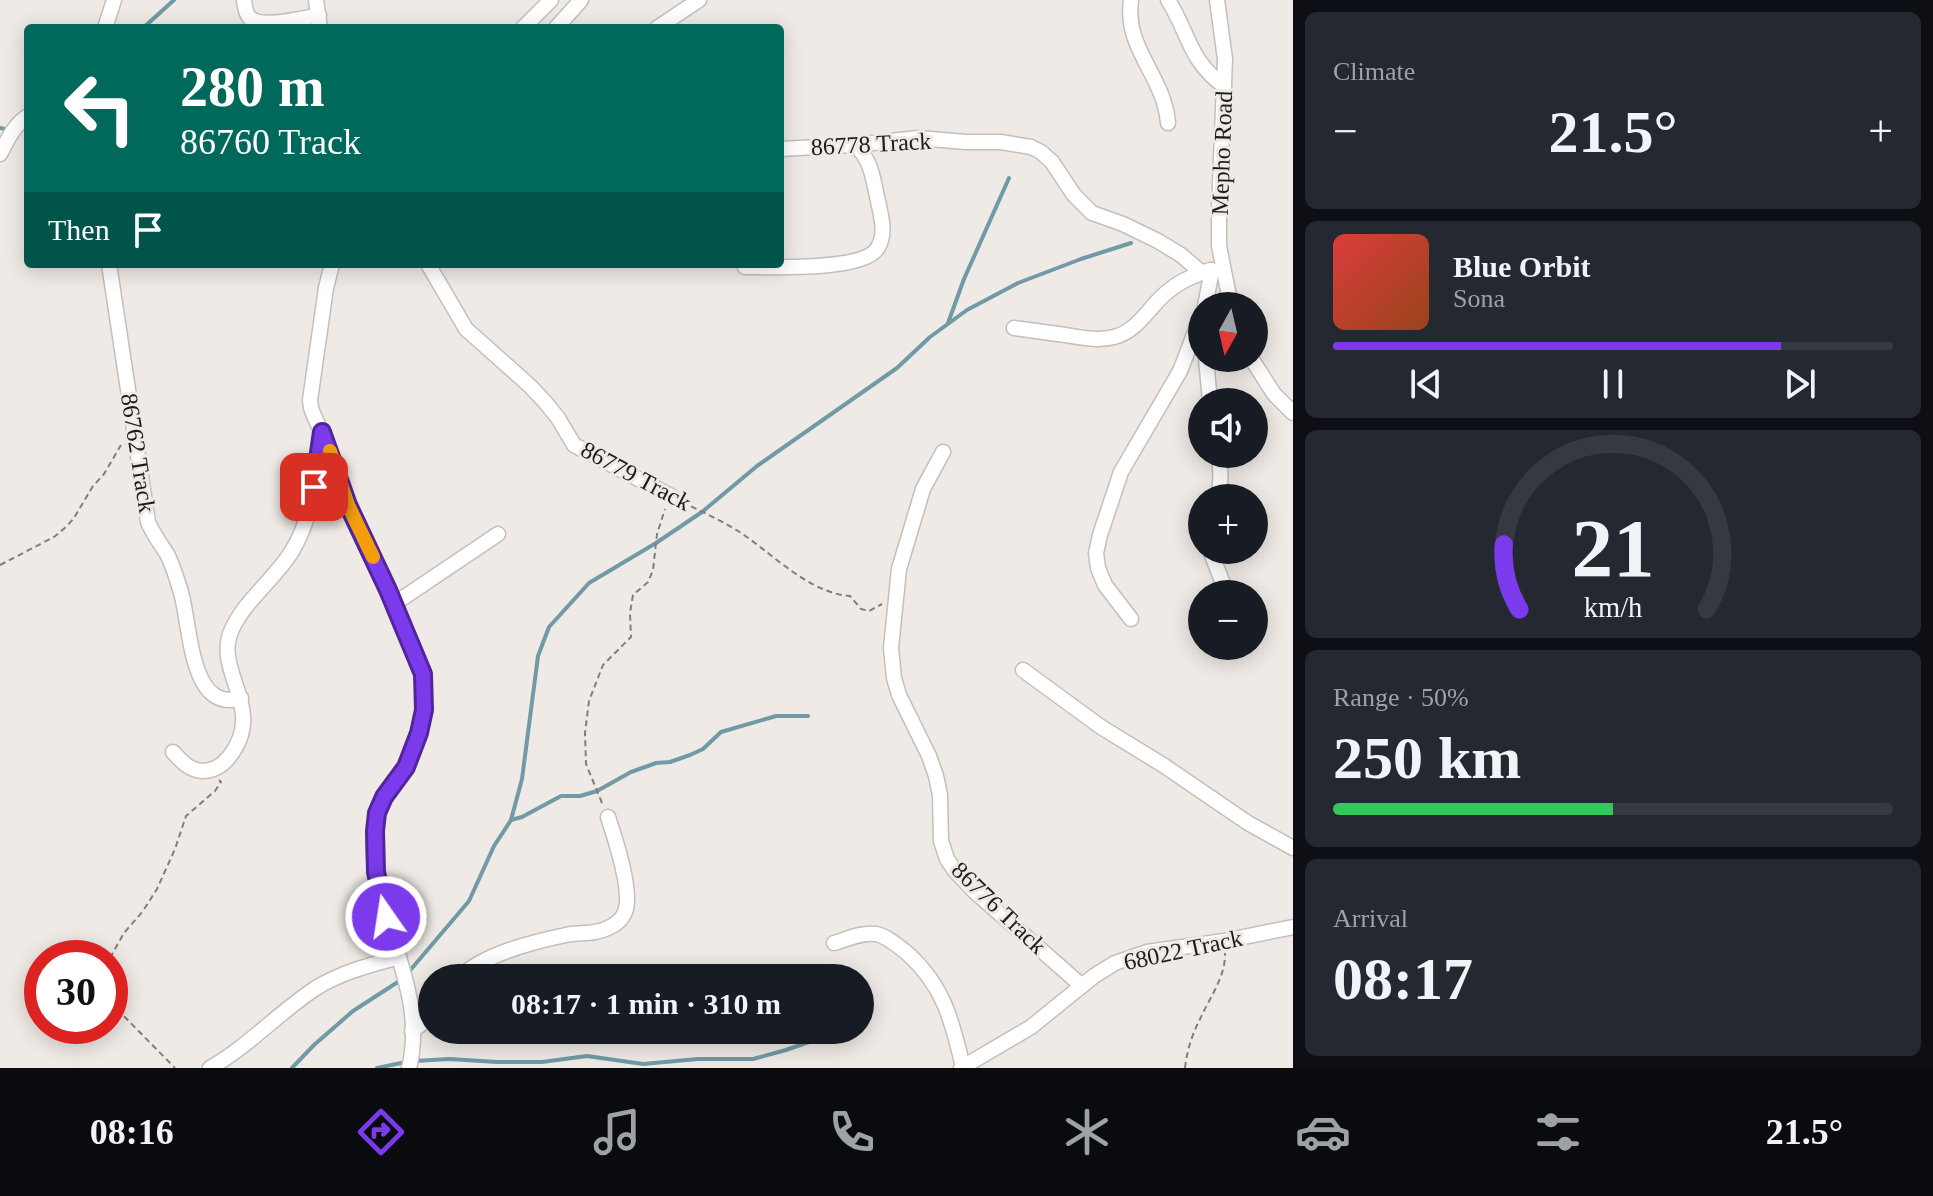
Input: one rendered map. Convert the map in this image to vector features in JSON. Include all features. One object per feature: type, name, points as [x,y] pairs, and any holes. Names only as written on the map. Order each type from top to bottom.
[{"type":"street","points":[[106,24],[114,0]]},
{"type":"street","points":[[244,0],[247,13],[259,23],[320,22],[316,0]]},
{"type":"street","points":[[527,24],[551,0]]},
{"type":"street","points":[[560,24],[581,0]]},
{"type":"street","points":[[663,24],[699,0]]},
{"type":"street","points":[[1131,0],[1130,22],[1134,39],[1162,93],[1168,123]]},
{"type":"street","points":[[1168,0],[1195,56],[1204,69],[1224,86]]},
{"type":"street","name":"Mepho Road","points":[[1217,0],[1225,59],[1219,246],[1212,270],[1224,292]]},
{"type":"street","points":[[0,154],[13,130],[24,118]]},
{"type":"street","name":"86778 Track","points":[[784,149],[918,138],[1001,142],[1031,147],[1052,162],[1074,195],[1092,213],[1123,224],[1212,270]]},
{"type":"street","points":[[784,266],[821,266],[864,258],[874,253],[879,245],[882,236],[881,214],[867,159],[855,145]]},
{"type":"street","name":"86762 Track","points":[[110,268],[148,522],[170,561],[181,593],[193,655],[206,689],[220,700],[241,698]]},
{"type":"street","points":[[331,268],[310,400],[348,505],[423,674],[425,691],[424,710],[413,751],[406,767],[384,797],[377,813],[375,831],[376,872],[410,999],[412,1031],[409,1068]]},
{"type":"street","name":"86779 Track","points":[[430,268],[466,329],[545,402],[574,445],[671,496]]},
{"type":"street","points":[[1208,292],[1212,270]]},
{"type":"street","points":[[1014,328],[1080,338],[1115,337],[1142,320],[1174,286],[1212,270]]},
{"type":"street","points":[[1131,619],[1105,585],[1096,553],[1121,472],[1180,371],[1188,350]]},
{"type":"street","points":[[1259,372],[1274,394],[1293,413]]},
{"type":"street","points":[[173,752],[187,766],[206,771],[217,768],[234,750],[243,723],[241,698],[228,657],[231,630],[294,549],[309,505],[322,432]]},
{"type":"street","name":"86776 Track","points":[[943,452],[923,489],[902,558],[891,648],[894,678],[936,776],[940,795],[941,841],[947,859],[985,901],[1082,986]]},
{"type":"street","points":[[394,604],[498,534]]},
{"type":"street","points":[[1023,670],[1101,727],[1248,823],[1293,848]]},
{"type":"street","points":[[478,964],[561,936],[596,932],[620,921],[625,913],[626,890],[616,839],[608,817]]},
{"type":"street","name":"68022 Track","points":[[962,1068],[1031,1027],[1105,969],[1130,957],[1293,927]]},
{"type":"street","points":[[834,943],[875,934],[900,947],[918,963],[945,1001],[962,1068]]},
{"type":"street","points":[[210,1068],[236,1053],[317,987],[352,970],[399,957]]},
{"type":"street","points":[[412,1031],[418,1026]]},
{"type":"path","points":[[0,565],[54,537],[66,527],[123,443]]},
{"type":"path","name":"86779 Track","points":[[671,496],[738,531],[810,582],[850,596],[861,609],[869,611],[897,595]]},
{"type":"path","points":[[608,817],[586,764],[585,733],[589,701],[603,665],[631,637],[633,595],[648,582],[653,570],[657,534],[671,496]]},
{"type":"path","points":[[120,940],[157,889],[186,816],[221,782],[206,771]]},
{"type":"path","points":[[1185,1068],[1187,1051],[1214,993],[1225,959],[1224,941]]},
{"type":"path","points":[[128,1020],[175,1068]]},
{"type":"waterway","points":[[147,24],[174,0]]},
{"type":"waterway","points":[[0,128],[10,130]]},
{"type":"waterway","points":[[948,323],[1009,178]]},
{"type":"waterway","points":[[407,974],[469,901],[494,846],[511,820],[522,779],[538,656],[549,627],[589,583],[702,512],[757,466],[897,368],[930,337],[967,310],[1018,283],[1131,243]]},
{"type":"waterway","points":[[511,820],[561,796],[580,796],[597,791],[631,772],[690,755],[703,749],[721,732],[776,716],[808,716]]},
{"type":"waterway","points":[[292,1068],[353,1011],[401,980]]},
{"type":"waterway","points":[[415,1061],[542,1062],[587,1056],[643,1064],[698,1059],[753,1059],[803,1044]]},
{"type":"waterway","points":[[377,1068],[406,1062]]},
{"type":"slow traffic","points":[[330,451],[348,505],[373,557]]},
{"type":"route","points":[[314,487],[322,432],[348,505],[423,674],[424,710],[419,733],[406,767],[384,797],[377,813],[376,872],[386,917]]}]
